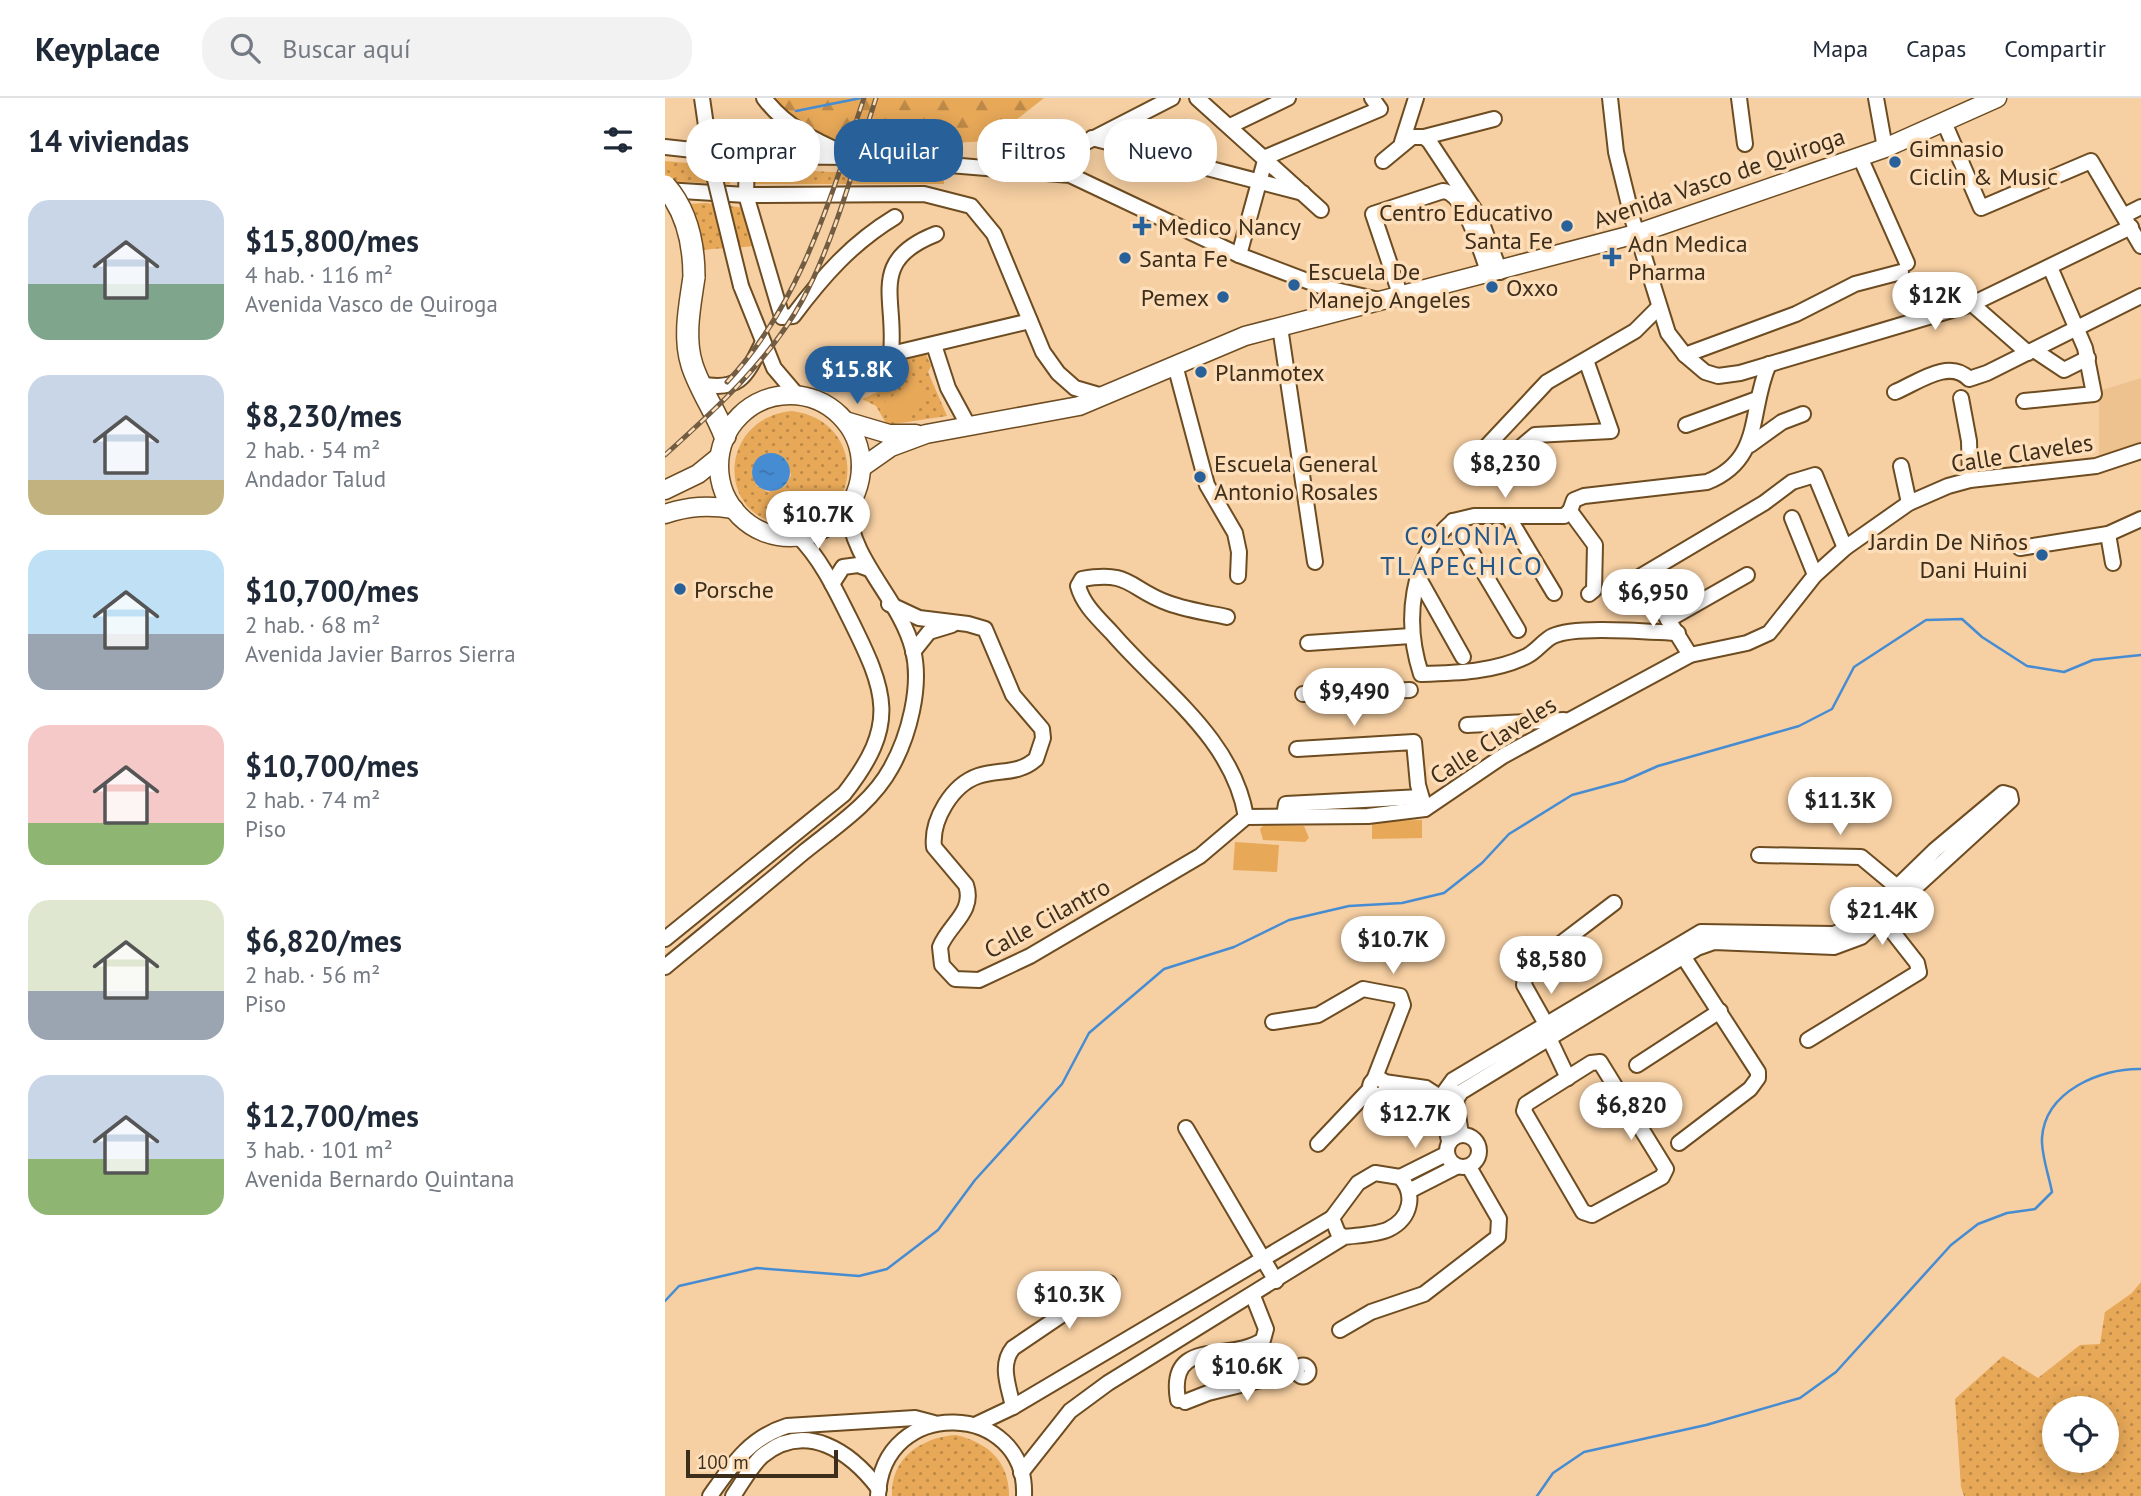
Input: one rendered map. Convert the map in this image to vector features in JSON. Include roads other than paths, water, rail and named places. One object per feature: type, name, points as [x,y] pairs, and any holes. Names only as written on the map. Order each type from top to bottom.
[{"type":"highway","points":[[665,188],[685,220],[694,250],[688,347],[701,384],[725,436]]},
{"type":"main road","name":"Avenida Vasco de Quiroga","points":[[861,468],[891,447],[926,434],[1079,406],[1099,395],[1234,339],[1636,234],[1885,148],[1991,99]]},
{"type":"main road","points":[[797,395],[823,403],[845,421],[857,443],[861,468],[857,488],[848,507],[826,527],[798,536],[762,531],[734,509],[721,485],[719,457],[725,436],[737,418],[754,404],[775,396],[797,395]]},
{"type":"main road","name":"Avenida Vasco de Quiroga","points":[[845,421],[889,434],[926,434]]},
{"type":"main road","points":[[665,490],[698,474],[719,457]]},
{"type":"main road","points":[[665,514],[698,506],[734,509]]},
{"type":"street","points":[[702,98],[712,167],[741,286],[762,344],[774,368],[797,395]]},
{"type":"street","points":[[764,98],[773,110],[810,139],[834,149]]},
{"type":"street","points":[[1092,138],[1173,98]]},
{"type":"street","points":[[1196,98],[1266,157],[1321,210]]},
{"type":"street","points":[[1230,125],[1288,98]]},
{"type":"street","points":[[1402,142],[1416,98]]},
{"type":"street","points":[[1610,98],[1616,152],[1636,234],[1668,333],[1685,355],[1705,372],[1718,376],[1769,364],[1972,304],[2050,267],[2128,221],[2141,207]]},
{"type":"street","points":[[1739,98],[1745,144]]},
{"type":"street","points":[[1876,98],[1885,148]]},
{"type":"street","points":[[1239,255],[1266,157],[1376,104]]},
{"type":"street","points":[[1383,161],[1402,142],[1412,137],[1424,137],[1494,119]]},
{"type":"street","points":[[1944,122],[1981,208],[2091,161],[2141,246]]},
{"type":"street","points":[[1424,137],[1445,162],[1480,218],[1494,273]]},
{"type":"street","points":[[1092,138],[1303,193]]},
{"type":"street","points":[[665,147],[686,149]]},
{"type":"street","points":[[1685,355],[1796,314],[1855,284],[1904,268],[1860,157]]},
{"type":"street","points":[[746,182],[746,195],[782,317],[785,318],[793,316],[831,267],[854,245],[895,217]]},
{"type":"street","points":[[1085,182],[1239,255],[1323,287],[1379,300]]},
{"type":"street","points":[[665,188],[746,195],[925,194],[971,206],[994,234],[1042,352],[1058,373],[1075,388],[1099,395]]},
{"type":"street","points":[[1400,294],[1373,214],[1443,191],[1453,194],[1464,210],[1494,273]]},
{"type":"street","points":[[819,370],[872,382],[882,379],[891,354],[889,305],[894,264],[915,242],[936,234]]},
{"type":"street","points":[[2024,401],[2094,394],[2088,358],[2050,267]]},
{"type":"street","points":[[1895,392],[1949,369],[1962,372],[1969,379],[2141,296]]},
{"type":"street","points":[[1920,301],[1925,317]]},
{"type":"street","points":[[1972,304],[2031,351],[2063,370],[2088,358]]},
{"type":"street","points":[[1486,446],[1547,382],[1635,331],[1659,307]]},
{"type":"street","points":[[891,354],[1030,321]]},
{"type":"street","points":[[1280,327],[1315,562]]},
{"type":"street","points":[[701,384],[716,387],[737,383],[745,376],[762,344]]},
{"type":"street","points":[[934,345],[948,388],[968,425]]},
{"type":"street","points":[[1515,452],[1535,435],[1611,431],[1586,360]]},
{"type":"street","points":[[1750,445],[1757,399],[1769,364]]},
{"type":"street","points":[[1175,365],[1207,485],[1235,533],[1239,552],[1238,576]]},
{"type":"street","points":[[1961,397],[1969,440],[1971,480]]},
{"type":"street","points":[[1686,425],[1757,399]]},
{"type":"street","points":[[1678,633],[1612,631],[1553,635],[1528,655],[1515,660],[1472,672],[1421,674],[1411,636],[1418,577],[1434,540],[1453,520],[1474,516],[1564,516],[1570,511],[1574,500],[1584,496],[1707,482],[1731,468],[1750,445],[1781,422],[1803,414]]},
{"type":"street","name":"Calle Claveles","points":[[1245,817],[1405,814],[1569,719],[1690,656],[1747,643],[1769,633],[1815,575],[1845,548],[1909,503],[1948,486],[1971,480],[2097,466],[2141,451]]},
{"type":"street","points":[[1901,466],[1909,503]]},
{"type":"street","points":[[1690,656],[1641,576],[1764,503],[1792,482],[1815,475],[1845,548]]},
{"type":"street","points":[[665,967],[874,791],[891,769],[904,741],[911,713],[913,652],[851,536],[848,507]]},
{"type":"street","points":[[1570,511],[1595,545],[1594,590],[1589,594]]},
{"type":"street","points":[[1509,518],[1554,593]]},
{"type":"street","points":[[1792,518],[1815,575]]},
{"type":"street","points":[[2020,548],[2108,534],[2141,519]]},
{"type":"street","points":[[1453,520],[1518,631]]},
{"type":"street","points":[[2108,534],[2113,563]]},
{"type":"street","points":[[665,939],[843,794],[865,767],[877,743],[883,701],[870,658],[832,584],[813,553],[798,536]]},
{"type":"street","points":[[832,584],[843,567],[858,565],[869,569]]},
{"type":"street","points":[[1668,620],[1747,575]]},
{"type":"street","points":[[1418,577],[1463,657]]},
{"type":"street","points":[[1227,617],[1168,603],[1123,578],[1082,579],[1078,586],[1086,604],[1137,663],[1176,698],[1222,754],[1236,776],[1245,817]]},
{"type":"street","name":"Calle Cilantro","points":[[889,604],[919,618],[985,629],[1013,695],[1037,719],[1043,738],[1036,760],[1028,767],[979,775],[968,781],[947,804],[934,826],[934,847],[966,885],[968,892],[964,912],[940,947],[942,965],[955,979],[978,980],[1030,956],[1200,856],[1225,838],[1245,817]]},
{"type":"street","points":[[913,652],[929,632],[957,623]]},
{"type":"street","points":[[1308,643],[1411,636]]},
{"type":"street","points":[[1303,694],[1410,690]]},
{"type":"street","points":[[1467,725],[1569,719]]},
{"type":"street","points":[[1297,749],[1414,742],[1423,803]]},
{"type":"street","points":[[1440,1098],[1453,1080],[1548,1031],[1677,953],[1714,942],[1834,947],[1861,937],[1897,887],[1921,863],[1940,855],[2011,800],[2010,795],[2003,793],[1940,855],[1930,875],[1879,914]]},
{"type":"street","points":[[1759,855],[1861,857],[1897,887]]},
{"type":"street","points":[[1921,863],[1930,875]]},
{"type":"street","points":[[1568,1078],[1524,985],[1526,970],[1614,903]]},
{"type":"street","points":[[1808,1040],[1917,976],[1917,963],[1879,914]]},
{"type":"street","points":[[1677,953],[1720,1011],[1758,1078],[1750,1089],[1679,1143]]},
{"type":"street","points":[[1273,1022],[1318,1015],[1363,989],[1399,996],[1403,1005],[1376,1084],[1318,1144]]},
{"type":"street","points":[[1637,1065],[1720,1011]]},
{"type":"street","points":[[1452,1144],[1456,1108],[1461,1092],[1548,1031]]},
{"type":"street","points":[[1591,1063],[1604,1064],[1665,1165],[1662,1177],[1597,1215],[1583,1212],[1524,1111],[1526,1104],[1568,1078],[1591,1063]]},
{"type":"street","points":[[1376,1084],[1426,1088],[1456,1108]]},
{"type":"street","points":[[1340,1330],[1371,1312],[1425,1294],[1498,1237],[1499,1219],[1463,1167],[1452,1144],[1440,1098]]},
{"type":"street","points":[[1186,1128],[1276,1281]]},
{"type":"street","points":[[1400,1177],[1452,1144],[1473,1139],[1479,1151],[1478,1157],[1463,1167],[1409,1191]]},
{"type":"street","points":[[975,1425],[1013,1407],[1332,1219],[1365,1177],[1387,1172],[1400,1177],[1409,1191],[1411,1201],[1399,1223],[1387,1230],[1344,1237],[1108,1383],[1070,1411],[1021,1473]]},
{"type":"street","points":[[1332,1219],[1338,1233],[1344,1237]]},
{"type":"street","points":[[1013,1407],[1006,1370],[1007,1355],[1013,1348],[1109,1283]]},
{"type":"street","points":[[1252,1296],[1264,1321],[1263,1340],[1254,1346],[1195,1357],[1179,1368],[1175,1382],[1181,1401],[1297,1371]]},
{"type":"street","points":[[710,1496],[742,1452],[772,1430],[787,1426],[905,1419],[934,1423],[954,1421],[975,1425],[994,1434],[1009,1449],[1021,1473],[1024,1496]]},
{"type":"street","points":[[879,1493],[886,1461],[898,1444],[914,1431],[934,1423]]},
{"type":"street","points":[[733,1496],[760,1458],[782,1445],[797,1442],[816,1442],[842,1452],[862,1467],[879,1493]]},
{"type":"water","points":[[771,453],[785,458],[790,472],[785,486],[771,491],[757,486],[752,472],[757,458]]},
{"type":"waterway","points":[[796,111],[861,98]]},
{"type":"waterway","points":[[665,1301],[679,1286],[757,1268],[859,1276],[887,1269],[938,1230],[975,1180],[1062,1084],[1089,1033],[1164,969],[1234,947],[1289,920],[1349,906],[1402,903],[1444,893],[1482,863],[1509,834],[1572,795],[1624,781],[1658,766],[1799,726],[1832,709],[1854,667],[1926,620],[1962,619],[1982,637],[2027,666],[2064,672],[2093,660],[2141,655]]},
{"type":"waterway","points":[[1537,1496],[1553,1473],[1584,1452],[1706,1425],[1800,1398],[1836,1372],[1951,1245],[1978,1224],[2007,1213],[2035,1209],[2052,1192],[2042,1138],[2045,1122],[2064,1095],[2093,1078],[2141,1069]]},
{"type":"railway","points":[[727,382],[753,351],[794,284],[811,248],[839,174],[864,98]]},
{"type":"railway","points":[[665,455],[741,383],[790,321],[814,276],[835,226],[876,98]]},
{"type":"place","name":"Gimnasio Ciclin & Music","points":[[1895,162]]},
{"type":"place","name":"Medico Nancy","points":[[1142,226]]},
{"type":"place","name":"Centro Educativo Santa Fe","points":[[1567,226]]},
{"type":"place","name":"Adn Medica Pharma","points":[[1612,257]]},
{"type":"place","name":"Santa Fe","points":[[1125,258]]},
{"type":"place","name":"Escuela De Manejo Angeles","points":[[1294,285]]},
{"type":"place","name":"Oxxo","points":[[1492,287]]},
{"type":"place","name":"Pemex","points":[[1223,297]]},
{"type":"place","name":"Planmotex","points":[[1201,372]]},
{"type":"place","name":"Escuela General Antonio Rosales","points":[[1200,477]]},
{"type":"place","name":"Jardin De Niños Dani Huini","points":[[2042,555]]},
{"type":"place","name":"Porsche","points":[[680,589]]},
{"type":"district","name":"COLONIA TLAPECHICO","points":[[1462,550]]}]
